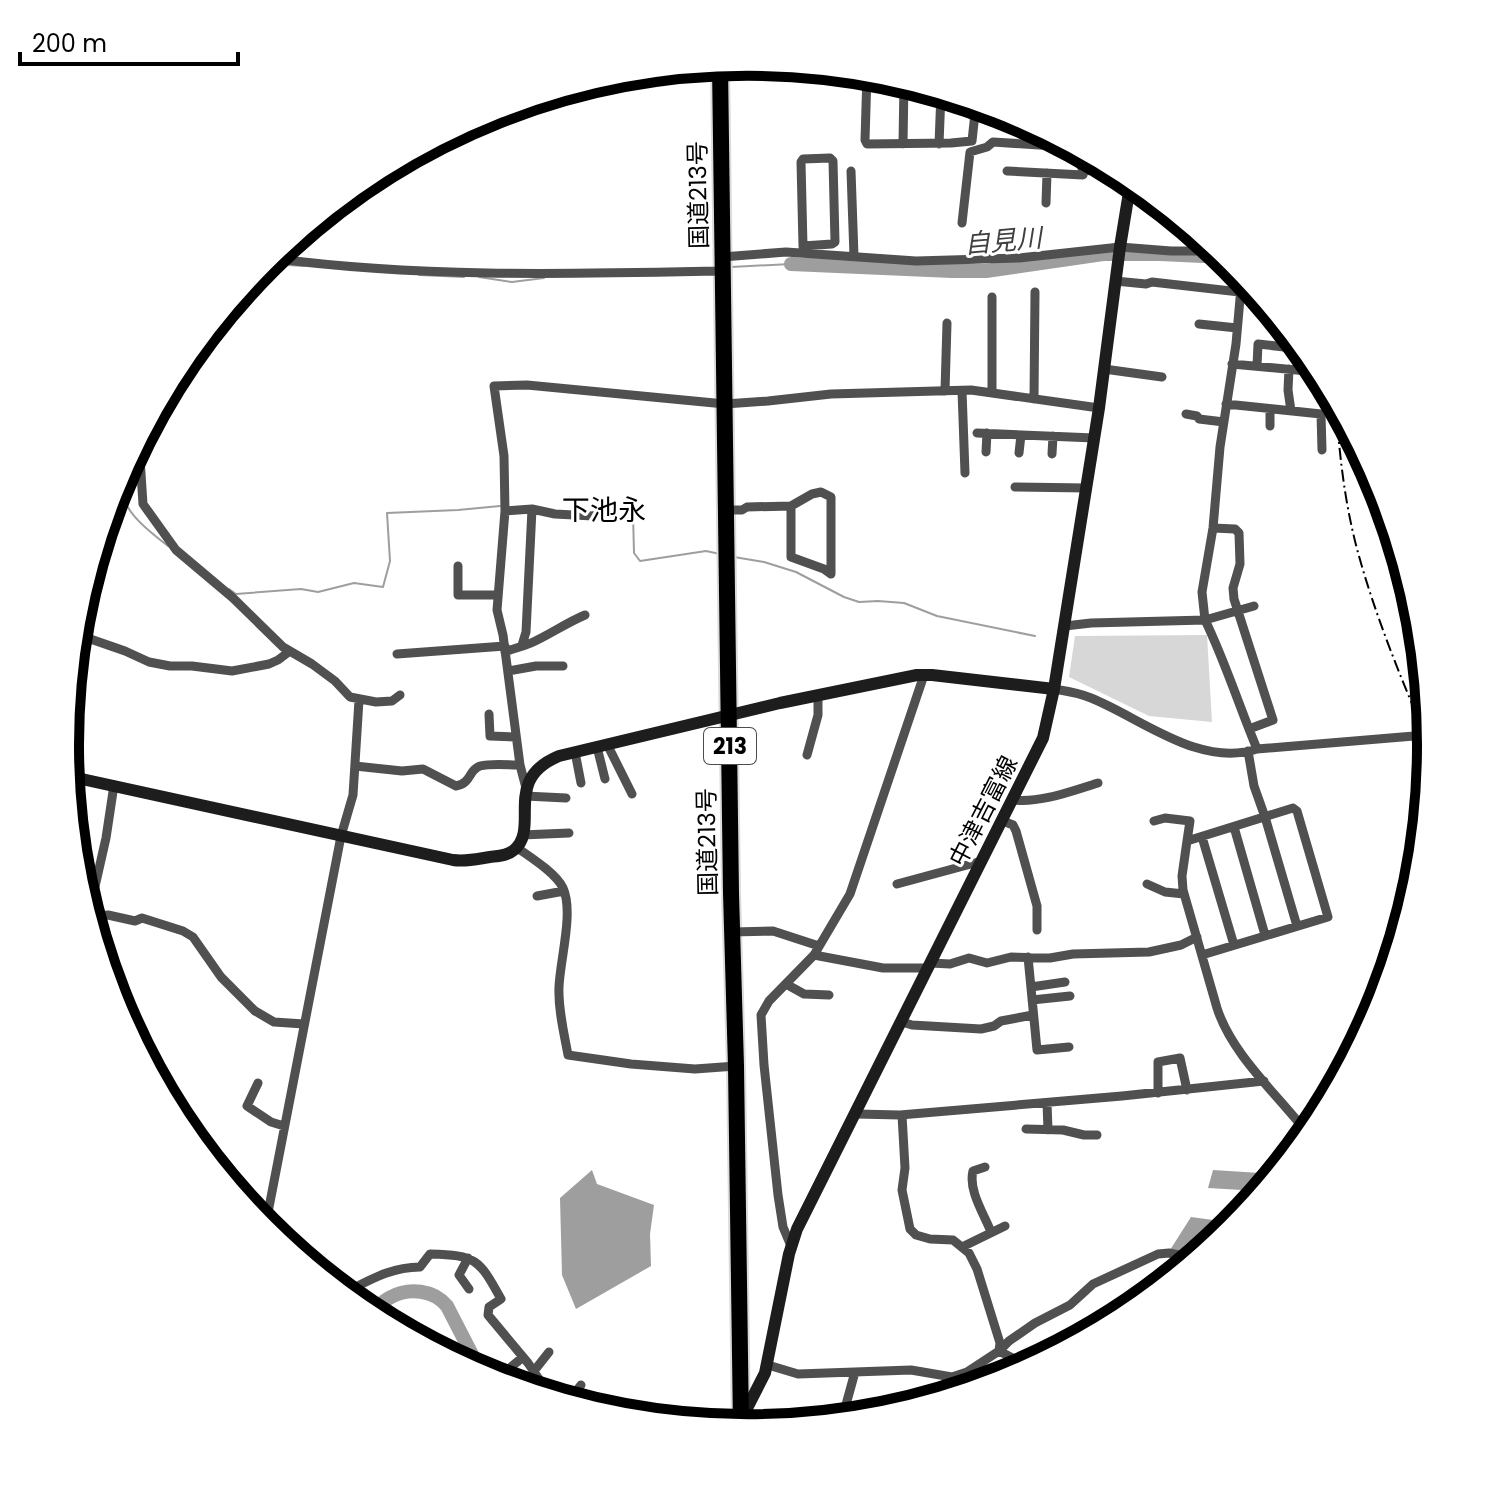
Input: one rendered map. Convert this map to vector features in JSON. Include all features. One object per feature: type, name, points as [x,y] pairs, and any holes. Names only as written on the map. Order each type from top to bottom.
[{"type":"highway","name":"国道213号","points":[[720,77],[741,1414]]},
{"type":"main road","name":"中津吉富線","points":[[746,1414],[768,1365],[797,1229],[1043,738],[1087,488],[1129,195]]},
{"type":"main road","points":[[80,778],[463,861],[506,855],[513,851],[519,841],[526,792],[531,779],[542,766],[559,756],[899,678],[924,675],[1054,689]]},
{"type":"street","points":[[867,87],[867,144],[972,141],[975,116]]},
{"type":"street","points":[[903,144],[904,95]]},
{"type":"street","points":[[939,144],[941,105]]},
{"type":"street","points":[[1031,144],[1032,140]]},
{"type":"street","points":[[962,223],[970,152],[993,142],[1045,145]]},
{"type":"street","points":[[288,260],[436,272],[570,273],[722,264],[832,244],[835,242],[833,161],[830,158],[803,159],[801,162],[804,249]]},
{"type":"street","points":[[1080,165],[1083,171]]},
{"type":"street","points":[[851,171],[854,256]]},
{"type":"street","points":[[1007,171],[1083,175],[1083,171]]},
{"type":"street","points":[[1083,171],[1090,171]]},
{"type":"street","points":[[1046,203],[1047,173]]},
{"type":"street","points":[[804,249],[916,261],[1019,258],[1120,247],[1199,251]]},
{"type":"street","points":[[1115,281],[1239,291]]},
{"type":"street","points":[[1034,399],[1035,292]]},
{"type":"street","points":[[1240,292],[1213,528],[1202,592],[1205,620],[1249,729],[1254,786],[1297,926]]},
{"type":"street","points":[[992,297],[992,393]]},
{"type":"street","points":[[945,391],[947,323]]},
{"type":"street","points":[[1199,324],[1237,328]]},
{"type":"street","points":[[1257,366],[1258,344],[1286,347]]},
{"type":"street","points":[[1232,364],[1302,370]]},
{"type":"street","points":[[1104,369],[1162,377]]},
{"type":"street","points":[[1289,369],[1291,411]]},
{"type":"street","points":[[566,798],[526,792],[520,765],[497,610],[505,511],[504,456],[494,386],[527,385],[725,404],[831,394],[962,391],[1099,408]]},
{"type":"street","points":[[962,391],[965,473]]},
{"type":"street","points":[[1226,404],[1321,414],[1322,450]]},
{"type":"street","points":[[1270,409],[1270,426]]},
{"type":"street","points":[[1186,414],[1224,422]]},
{"type":"street","points":[[986,452],[982,433],[1094,438]]},
{"type":"street","points":[[1019,453],[1021,435]]},
{"type":"street","points":[[1052,454],[1053,436]]},
{"type":"street","points":[[140,466],[143,504],[176,550],[233,598],[283,647],[335,681],[350,697],[385,702],[400,695]]},
{"type":"street","points":[[1015,487],[1087,488]]},
{"type":"street","points":[[726,510],[791,506],[821,492],[831,497],[831,574],[791,557],[791,506]]},
{"type":"street","points":[[505,511],[532,509],[593,516]]},
{"type":"street","points":[[522,645],[526,632],[532,509]]},
{"type":"street","points":[[1213,528],[1235,529],[1239,533],[1240,564],[1233,588],[1234,599],[1273,720],[1249,729]]},
{"type":"street","points":[[458,566],[458,595],[498,595]]},
{"type":"street","points":[[1065,626],[1205,620],[1254,606]]},
{"type":"street","points":[[397,654],[505,649],[530,644],[585,615]]},
{"type":"street","points":[[88,638],[149,662],[232,671],[269,664],[290,651]]},
{"type":"street","points":[[508,671],[536,666],[563,666]]},
{"type":"street","points":[[791,1246],[783,1227],[778,1195],[761,1019],[765,1006],[817,951],[853,888],[924,675]]},
{"type":"street","points":[[1054,689],[1090,697],[1187,744],[1213,751],[1417,737]]},
{"type":"street","points":[[807,755],[818,715],[818,695]]},
{"type":"street","points":[[268,1210],[341,836],[353,795],[359,700]]},
{"type":"street","points":[[489,714],[490,736],[516,737]]},
{"type":"street","points":[[602,746],[605,779]]},
{"type":"street","points":[[602,746],[632,794]]},
{"type":"street","points":[[575,752],[581,783]]},
{"type":"street","points":[[355,766],[402,771],[423,769],[456,786],[466,782],[481,766],[520,765]]},
{"type":"street","points":[[1013,800],[1048,797],[1098,783]]},
{"type":"street","points":[[95,888],[114,785]]},
{"type":"street","points":[[1187,841],[1293,808],[1297,811],[1328,917],[1202,955]]},
{"type":"street","points":[[1154,821],[1165,818],[1190,821],[1182,876],[1184,894],[1222,1023],[1235,1044],[1299,1124]]},
{"type":"street","points":[[1003,821],[1013,825],[1016,831],[1037,906],[1037,930]]},
{"type":"street","points":[[1234,827],[1265,935]]},
{"type":"street","points":[[519,841],[569,833]]},
{"type":"street","points":[[1202,837],[1234,945]]},
{"type":"street","points":[[519,841],[564,891],[567,910],[558,990],[568,1055],[695,1069],[736,1066]]},
{"type":"street","points":[[897,884],[982,861]]},
{"type":"street","points":[[1147,884],[1165,892],[1184,894]]},
{"type":"street","points":[[537,896],[564,891]]},
{"type":"street","points":[[101,915],[135,921],[142,918],[183,931],[193,937],[221,977],[255,1011],[274,1022],[304,1024]]},
{"type":"street","points":[[732,932],[773,931],[817,951],[883,968],[950,964],[969,958],[987,963],[1006,957],[1050,958],[1073,954],[1146,952],[1176,946],[1197,937]]},
{"type":"street","points":[[1028,957],[1037,1050],[1069,1047]]},
{"type":"street","points":[[1031,987],[1065,982]]},
{"type":"street","points":[[786,984],[804,994],[829,995]]},
{"type":"street","points":[[1032,1000],[1070,996]]},
{"type":"street","points":[[902,1022],[981,1029],[1001,1021],[1033,1015]]},
{"type":"street","points":[[1158,1093],[1158,1062],[1180,1058],[1187,1090]]},
{"type":"street","points":[[856,1114],[902,1115],[1264,1081]]},
{"type":"street","points":[[258,1083],[247,1106],[271,1122],[284,1126]]},
{"type":"street","points":[[1047,1103],[1048,1130]]},
{"type":"street","points":[[902,1115],[905,1168],[902,1190],[910,1229],[918,1236],[936,1241],[951,1240],[971,1256],[1000,1343],[999,1351]]},
{"type":"street","points":[[1026,1129],[1097,1135]]},
{"type":"street","points":[[985,1167],[971,1173],[976,1196],[991,1232]]},
{"type":"street","points":[[962,1247],[1005,1226]]},
{"type":"street","points":[[356,1287],[389,1270],[420,1267],[430,1254],[468,1258],[487,1275],[501,1299],[489,1307],[488,1315],[539,1380]]},
{"type":"street","points":[[768,1365],[798,1374],[911,1370],[948,1377],[961,1375],[1035,1323],[1070,1305],[1093,1284],[1158,1254],[1180,1255]]},
{"type":"street","points":[[468,1258],[459,1275],[469,1289]]},
{"type":"street","points":[[999,1351],[1014,1359]]},
{"type":"street","points":[[534,1371],[549,1352]]},
{"type":"street","points":[[511,1367],[523,1357]]},
{"type":"street","points":[[846,1406],[855,1372]]},
{"type":"street","points":[[576,1391],[581,1385]]},
{"type":"shaded area","points":[[1207,635],[1212,722],[1149,716],[1069,677],[1075,636]]},
{"type":"shaded area","points":[[592,1170],[597,1184],[654,1205],[650,1234],[651,1266],[576,1309],[562,1275],[560,1198]]},
{"type":"shaded area","points":[[1213,1170],[1262,1173],[1242,1196],[1242,1190],[1208,1188]]},
{"type":"shaded area","points":[[1191,1217],[1218,1221],[1184,1252],[1170,1250]]},
{"type":"waterway","name":"自見川","points":[[791,264],[986,271],[1103,254],[1204,256]]},
{"type":"waterway","points":[[731,267],[791,264]]},
{"type":"waterway","points":[[287,265],[305,266]]},
{"type":"waterway","points":[[419,275],[464,277]]},
{"type":"waterway","points":[[479,277],[512,282],[544,278]]},
{"type":"waterway","points":[[125,502],[143,526],[168,546]]},
{"type":"waterway","points":[[229,589],[236,594],[301,589],[318,592],[354,583],[383,587],[390,561],[387,513],[500,506]]},
{"type":"waterway","points":[[593,512],[630,509],[633,513],[634,553],[640,561],[706,551],[720,554]]},
{"type":"waterway","points":[[734,557],[796,572],[859,602],[904,603],[937,616],[1035,636]]},
{"type":"waterway","points":[[381,1304],[406,1292],[435,1296],[447,1306],[472,1354]]},
{"type":"railway","points":[[1338,432],[1348,510],[1363,571],[1416,713]]},
{"type":"district","name":"下池永","points":[[604,510]]}]
